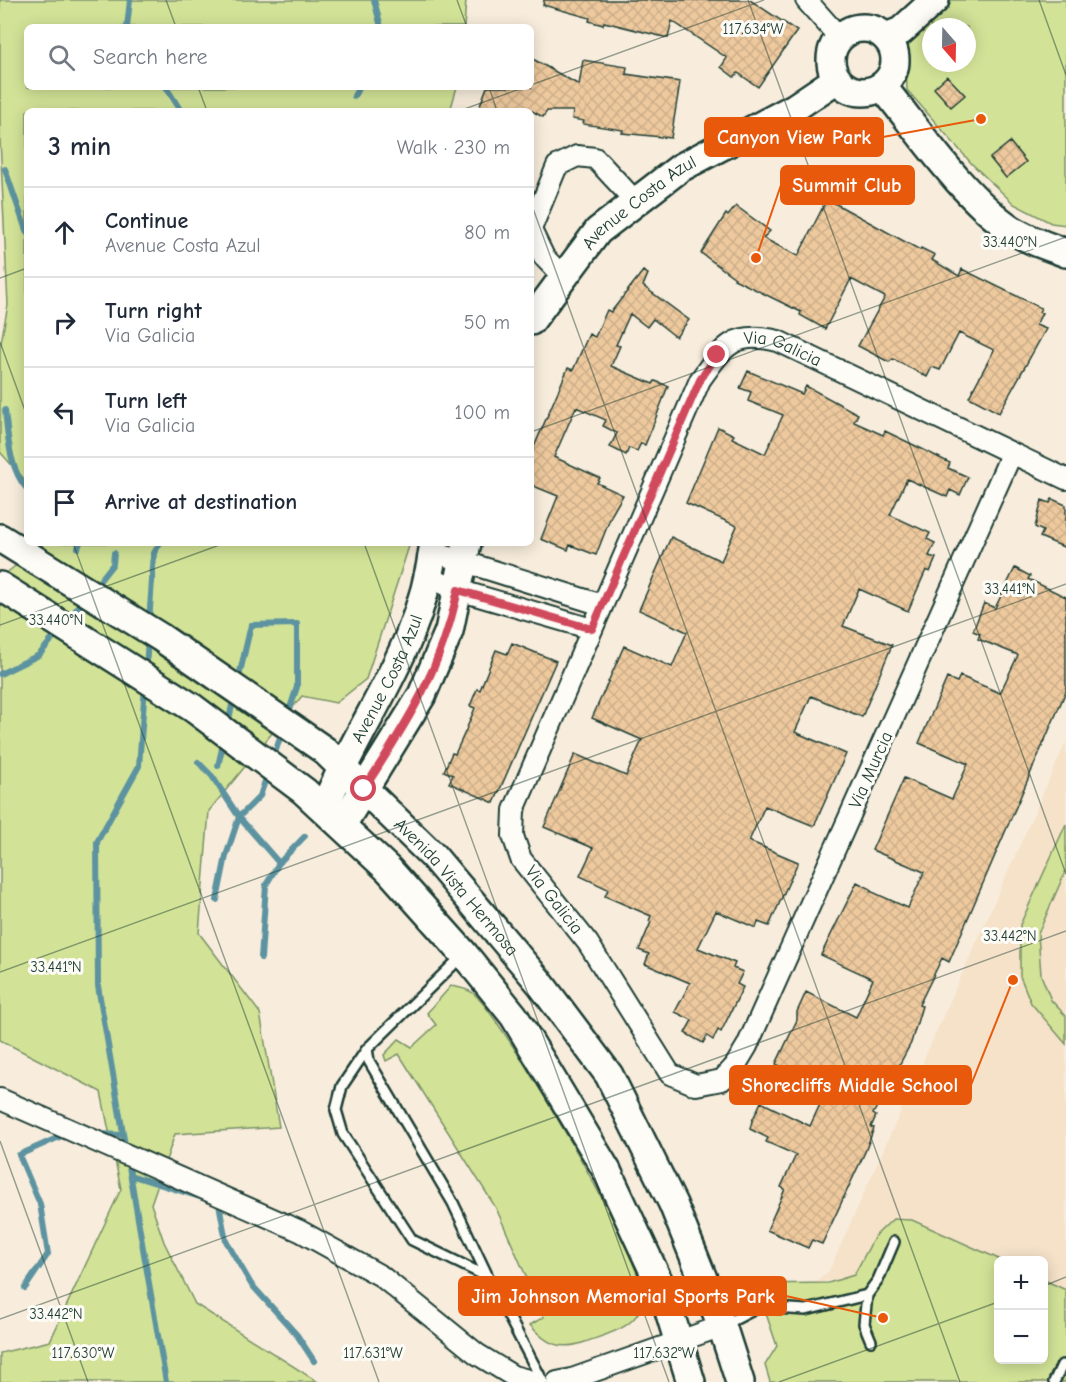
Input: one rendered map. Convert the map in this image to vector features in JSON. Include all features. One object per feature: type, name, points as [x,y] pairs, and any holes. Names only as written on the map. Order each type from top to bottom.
[{"type":"main road","points":[[886,37],[901,31],[935,0]]},
{"type":"main road","points":[[858,28],[878,31],[886,37],[895,55],[895,65],[891,75],[882,86],[866,92],[855,91],[837,80],[833,71],[831,53],[839,37],[858,28]]},
{"type":"main road","name":"Avenue Costa Azul","points":[[534,317],[598,231],[680,168],[794,108],[837,80]]},
{"type":"main road","points":[[882,86],[984,206],[1012,229],[1041,245],[1066,253]]},
{"type":"main road","name":"Avenida Vista Hermosa","points":[[4,540],[160,637],[333,758],[440,866],[540,982],[609,1075],[673,1204],[722,1326],[740,1382]]},
{"type":"main road","name":"Avenue Costa Azul","points":[[323,808],[364,789],[423,695],[449,631],[466,552]]},
{"type":"main road","name":"Avenue Costa Azul","points":[[323,808],[333,758],[399,663],[432,558]]},
{"type":"main road","name":"Avenida Vista Hermosa","points":[[0,586],[193,708],[323,808],[389,870],[464,954],[514,1016],[608,1171],[663,1291],[691,1382]]},
{"type":"street","points":[[806,0],[839,37]]},
{"type":"street","points":[[534,223],[557,166],[577,156],[595,158],[636,202]]},
{"type":"street","points":[[534,237],[543,257],[563,277]]},
{"type":"street","name":"Via Galicia","points":[[722,1080],[696,1085],[670,1074],[588,943],[521,859],[513,836],[514,810],[700,380],[717,355],[734,341],[755,335],[778,341],[1066,479]]},
{"type":"street","name":"Via Murcia","points":[[722,1080],[735,1066],[747,1046],[1011,454]]},
{"type":"street","points":[[592,629],[458,590],[432,558],[466,552],[602,605]]},
{"type":"street","points":[[0,1099],[300,1231],[381,1276],[477,1354],[513,1376],[536,1382]]},
{"type":"street","points":[[557,1382],[572,1379],[722,1326]]},
{"type":"lane","points":[[464,954],[367,1050],[342,1086],[336,1110],[343,1134],[412,1240],[488,1277]]},
{"type":"lane","points":[[367,1050],[369,1061],[453,1203],[488,1277],[543,1382]]},
{"type":"lane","points":[[871,1341],[864,1324],[867,1295],[878,1280],[894,1242]]},
{"type":"lane","points":[[722,1326],[759,1307],[806,1310],[867,1295]]},
{"type":"lane","points":[[1054,1382],[1062,1365]]},
{"type":"shaded area","points":[[1066,742],[1066,1290],[1048,1282],[1048,1256],[994,1257],[912,1220],[893,1219],[875,1236],[854,1275],[814,1284],[829,1271]]},
{"type":"green space","points":[[0,0],[466,0],[464,24],[24,24],[24,90],[456,90],[451,108],[24,108],[24,479],[0,452],[0,348],[8,305],[0,140]]},
{"type":"green space","points":[[947,0],[1066,0],[1066,225],[1051,223],[1014,204],[972,164],[907,90],[905,44],[922,26],[922,72],[976,72],[976,18],[930,18]]},
{"type":"green space","points":[[40,546],[409,546],[366,679],[336,703],[302,696],[209,811],[199,933],[260,1013],[279,1127],[175,1134],[151,1204],[164,1242],[195,1304],[318,1382],[0,1382],[0,1353],[50,1341],[121,1189],[101,1092],[0,1040],[0,578]]},
{"type":"green space","points":[[1066,824],[1066,870],[1038,934],[1041,975],[1051,1000],[1066,1016],[1066,1044],[1031,1003],[1020,976],[1020,925]]},
{"type":"green space","points":[[451,986],[473,993],[513,1047],[571,1142],[622,1239],[638,1276],[643,1298],[636,1316],[621,1328],[576,1345],[561,1346],[542,1337],[530,1325],[544,1317],[496,1208],[399,1054],[386,1061],[384,1055],[399,1039],[412,1047],[436,1025],[427,1013]]},
{"type":"green space","points":[[893,1219],[912,1220],[994,1257],[994,1364],[1048,1364],[1048,1282],[1066,1290],[1066,1382],[770,1382],[765,1365],[777,1346],[756,1284],[828,1283],[854,1275],[875,1236]]},
{"type":"building","points":[[544,0],[750,0],[797,31],[758,87],[738,73],[734,77],[721,67],[727,58],[672,21],[668,38],[604,22],[603,25],[589,21],[590,18],[543,5]]},
{"type":"building","points":[[534,60],[579,85],[583,60],[627,67],[626,74],[680,82],[671,138],[622,133],[623,130],[583,124],[584,121],[572,119],[573,111],[547,111],[543,117],[534,112],[534,108],[479,108],[486,90],[534,90]]},
{"type":"building","points":[[947,76],[965,95],[951,107],[934,88]]},
{"type":"building","points":[[1010,142],[1026,162],[1006,178],[990,158]]},
{"type":"building","points":[[827,199],[920,250],[921,248],[935,255],[932,260],[959,276],[962,269],[1041,308],[1039,312],[1042,313],[1036,325],[1046,329],[999,413],[969,397],[994,350],[959,333],[940,370],[932,367],[927,377],[893,359],[889,362],[858,346],[885,297],[851,279],[825,329],[800,315],[801,312],[734,279],[701,253],[726,214],[728,216],[736,206],[770,231],[763,238],[798,256]]},
{"type":"building","points":[[643,271],[648,274],[643,286],[689,320],[676,337],[653,319],[647,327],[630,314],[616,345],[620,346],[611,366],[653,384],[655,381],[668,386],[645,445],[641,443],[637,451],[629,448],[626,455],[610,447],[617,433],[603,426],[606,420],[576,407],[554,457],[600,478],[597,483],[623,495],[612,514],[596,555],[570,545],[568,550],[541,539],[558,496],[534,486],[534,447],[568,368],[573,370],[589,334],[595,337],[607,310],[611,312]]},
{"type":"building","points":[[748,371],[802,394],[806,386],[858,414],[854,422],[883,435],[885,431],[950,463],[948,468],[968,477],[960,495],[950,490],[947,497],[907,479],[890,515],[930,533],[927,539],[935,543],[929,556],[936,558],[930,572],[926,570],[908,611],[859,589],[843,626],[892,645],[862,717],[811,696],[795,732],[846,754],[814,826],[765,806],[749,841],[798,862],[769,926],[758,922],[756,928],[716,911],[698,948],[735,963],[733,968],[743,972],[737,984],[743,987],[721,1032],[718,1030],[713,1040],[707,1036],[703,1043],[685,1033],[692,1020],[675,1012],[690,983],[645,964],[649,954],[639,950],[651,922],[649,921],[651,916],[605,896],[608,889],[580,876],[593,848],[544,827],[575,754],[626,776],[642,740],[592,718],[624,646],[672,667],[687,632],[639,610],[671,537],[721,561],[737,526],[686,503],[718,427],[734,435],[732,438],[765,454],[783,415],[748,401],[751,392],[740,388]]},
{"type":"building","points":[[1052,499],[1066,505],[1066,548],[1040,537],[1043,531],[1035,527],[1042,500],[1050,503]]},
{"type":"building","points":[[1015,568],[1030,576],[1028,579],[1066,597],[1066,691],[949,962],[942,958],[919,1005],[922,1006],[911,1043],[873,1114],[876,1116],[871,1127],[874,1128],[865,1152],[822,1244],[812,1240],[808,1248],[767,1230],[785,1189],[781,1187],[796,1155],[766,1142],[768,1138],[750,1129],[752,1121],[761,1102],[810,1126],[827,1089],[776,1064],[797,1020],[797,1012],[806,992],[856,1017],[873,979],[821,955],[857,882],[871,889],[870,891],[908,908],[924,872],[872,850],[904,778],[952,799],[968,764],[919,743],[947,678],[957,682],[960,676],[1000,693],[1018,655],[978,639],[980,634],[973,631],[984,603],[995,608]]},
{"type":"building","points":[[512,643],[556,661],[494,803],[449,783],[453,775],[444,771],[466,730],[475,708],[470,706],[477,689],[480,690],[496,650],[507,654]]},
{"type":"waterway","points":[[127,24],[130,0]]},
{"type":"waterway","points":[[374,0],[380,24]]},
{"type":"waterway","points":[[168,90],[179,108]]},
{"type":"waterway","points":[[354,96],[357,90]]},
{"type":"waterway","points":[[5,169],[24,224]]},
{"type":"waterway","points":[[5,410],[13,462],[24,485]]},
{"type":"waterway","points":[[149,622],[154,553],[158,546]]},
{"type":"waterway","points":[[94,588],[113,564],[114,553]]},
{"type":"waterway","points":[[67,621],[85,599]]},
{"type":"waterway","points":[[238,681],[251,625],[297,624],[297,687],[287,717]]},
{"type":"waterway","points":[[0,674],[39,655],[59,631]]},
{"type":"waterway","points":[[146,669],[148,638]]},
{"type":"waterway","points":[[126,1151],[98,986],[97,842],[139,766],[145,686]]},
{"type":"waterway","points":[[228,724],[234,696]]},
{"type":"waterway","points":[[273,759],[283,729]]},
{"type":"waterway","points":[[218,766],[224,740]]},
{"type":"waterway","points":[[198,762],[212,776],[239,817],[279,863]]},
{"type":"waterway","points":[[217,900],[226,856],[239,817],[260,796],[268,772]]},
{"type":"waterway","points":[[261,958],[266,885],[279,863],[305,836]]},
{"type":"waterway","points":[[25,1288],[48,1254],[40,1204],[19,1155],[66,1134]]},
{"type":"waterway","points":[[97,1134],[123,1135]]},
{"type":"waterway","points":[[128,1161],[166,1382]]},
{"type":"waterway","points":[[130,1175],[206,1199]]},
{"type":"waterway","points":[[216,1202],[219,1204],[226,1241],[251,1284],[297,1335],[314,1361]]},
{"type":"place","name":"Canyon View Park","points":[[981,119]]},
{"type":"place","name":"Summit Club","points":[[756,258]]},
{"type":"place","name":"Shorecliffs Middle School","points":[[1013,980]]},
{"type":"place","name":"Jim Johnson Memorial Sports Park","points":[[883,1318]]},
{"type":"route","points":[[364,789],[423,695],[449,631],[458,590],[592,629],[700,380],[717,355]]}]
